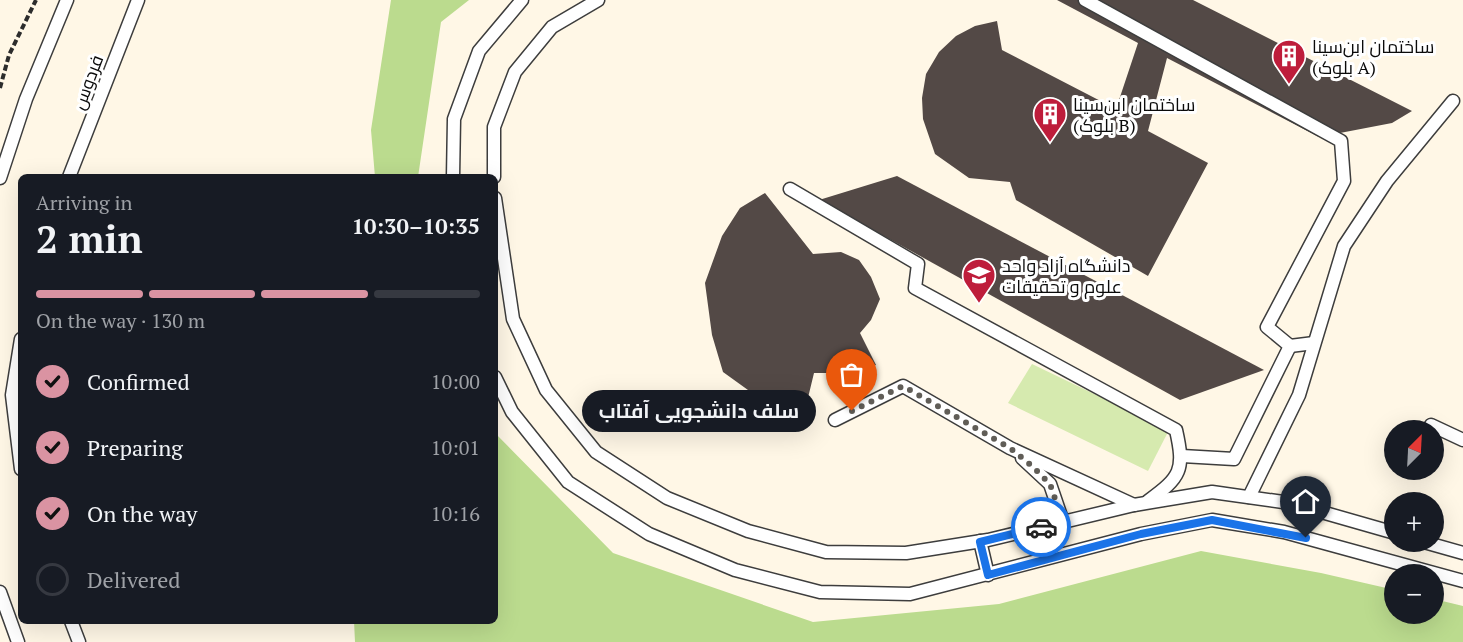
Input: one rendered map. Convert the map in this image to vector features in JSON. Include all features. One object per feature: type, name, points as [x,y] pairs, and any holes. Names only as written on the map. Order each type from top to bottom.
[{"type":"lane","points":[[0,178],[26,99],[67,0]]},
{"type":"lane","name":"فردوس","points":[[70,174],[138,0]]},
{"type":"lane","points":[[453,174],[454,119],[479,51],[522,0]]},
{"type":"lane","points":[[494,174],[494,127],[515,72],[552,27],[598,0]]},
{"type":"lane","points":[[1084,0],[1341,141],[1344,181],[1267,327],[1290,346],[1314,343]]},
{"type":"lane","points":[[1249,497],[1299,395],[1344,246],[1387,181],[1453,101]]},
{"type":"lane","points":[[790,189],[918,264],[915,288],[1176,430],[1182,456],[1174,482],[1139,504]]},
{"type":"lane","points":[[498,218],[513,319],[546,390],[596,452],[677,502],[748,531],[826,552],[906,554],[980,542],[1139,504],[1212,492],[1290,503],[1384,530]]},
{"type":"lane","points":[[1182,456],[1234,459],[1290,346]]},
{"type":"lane","points":[[18,358],[12,395],[18,444]]},
{"type":"lane","points":[[498,383],[512,412],[568,482],[649,534],[735,570],[820,592],[910,594],[1141,534],[1212,520],[1284,532],[1463,581]]},
{"type":"lane","points":[[834,420],[903,386],[1010,448],[1139,504]]},
{"type":"lane","points":[[1444,431],[1463,440]]},
{"type":"lane","points":[[1010,448],[1050,484],[1063,522]]},
{"type":"lane","points":[[980,542],[988,575]]},
{"type":"lane","points":[[1444,548],[1463,553]]},
{"type":"lane","points":[[0,592],[18,642]]},
{"type":"lane","points":[[72,624],[79,642]]},
{"type":"path","points":[[0,88],[9,55],[36,0]]},
{"type":"green space","points":[[391,0],[469,0],[441,22],[418,174],[375,174],[371,130]]},
{"type":"green space","points":[[1032,364],[1169,430],[1148,471],[1008,403]]},
{"type":"green space","points":[[498,436],[613,553],[813,622],[999,604],[1201,551],[1321,573],[1384,587],[1384,624],[1444,624],[1444,601],[1463,606],[1463,642],[355,642],[354,624],[498,624]]},
{"type":"building","name":"ساختمان ابن‌سینا (بلوک B)","points":[[1057,0],[1193,0],[1412,111],[1392,123],[1319,137],[1167,58],[1148,131],[1208,163],[1148,276],[1016,200],[1010,182],[969,178],[935,154],[923,119],[922,98],[926,74],[939,52],[956,36],[975,26],[997,21],[1002,50],[1116,109],[1138,43]]},
{"type":"building","points":[[897,176],[1264,370],[1180,400],[819,200]]},
{"type":"building","points":[[765,193],[813,254],[841,252],[859,260],[871,277],[880,299],[871,320],[860,333],[876,365],[843,373],[814,373],[806,406],[795,414],[748,390],[723,372],[712,335],[705,283],[722,236],[740,208]]},
{"type":"way so far","points":[[852,411],[903,386],[1010,448],[1050,484],[1063,522],[1041,527]]},
{"type":"place","name":"ساختمان ابن‌سینا (بلوک A)","points":[[1289,85]]},
{"type":"place","name":"ساختمان ابن‌سینا (بلوک B)","points":[[1050,143]]},
{"type":"place","name":"دانشگاه آزاد واحد علوم و تحقیقات","points":[[979,304]]},
{"type":"place","name":"سلف دانشجویی آفتاب","points":[[852,411]]},
{"type":"route","points":[[1041,527],[980,542],[988,575],[1141,534],[1212,520],[1306,538]]}]
